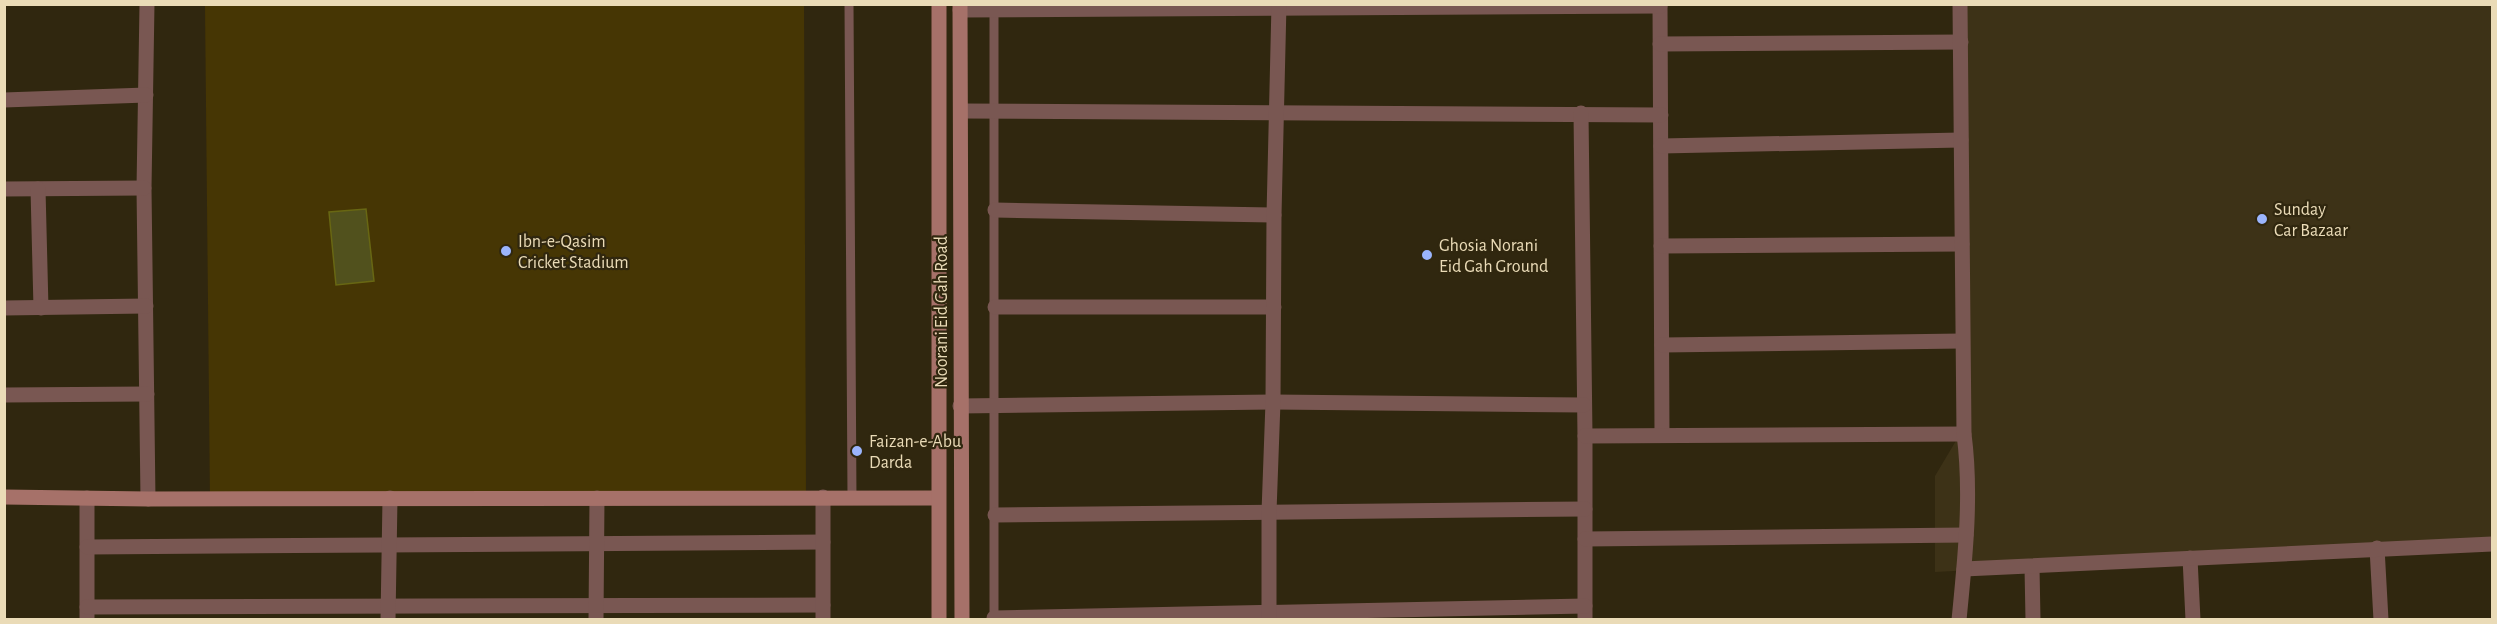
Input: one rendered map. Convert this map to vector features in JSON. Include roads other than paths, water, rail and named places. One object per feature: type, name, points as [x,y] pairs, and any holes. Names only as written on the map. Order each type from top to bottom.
[{"type":"main road","name":"Noorani Eid Gah Road","points":[[939,4],[939,620]]},
{"type":"main road","name":"Noorani Eid Gah Road","points":[[960,7],[962,620]]},
{"type":"main road","points":[[4,496],[148,499],[938,498]]},
{"type":"street","points":[[147,4],[144,188],[148,499]]},
{"type":"street","points":[[1959,620],[1966,535],[1968,462],[1964,434],[1962,341],[1960,4]]},
{"type":"street","points":[[960,7],[1660,5],[1662,435]]},
{"type":"street","points":[[1269,616],[1279,6]]},
{"type":"street","points":[[1660,44],[1961,42]]},
{"type":"street","points":[[4,100],[146,95]]},
{"type":"street","points":[[961,111],[1660,115]]},
{"type":"street","points":[[994,619],[1585,613],[1581,113]]},
{"type":"street","points":[[1661,146],[1961,140]]},
{"type":"street","points":[[4,189],[144,188]]},
{"type":"street","points":[[38,189],[40,308]]},
{"type":"street","points":[[995,210],[1274,215]]},
{"type":"street","points":[[1661,246],[1962,244]]},
{"type":"street","points":[[4,308],[146,306]]},
{"type":"street","points":[[995,307],[1274,308]]},
{"type":"street","points":[[1662,345],[1962,341]]},
{"type":"street","points":[[4,395],[147,394]]},
{"type":"street","points":[[960,406],[1273,402],[1584,405]]},
{"type":"street","points":[[1585,436],[1964,434]]},
{"type":"street","points":[[87,498],[87,613],[388,613],[823,612],[823,497]]},
{"type":"street","points":[[388,613],[390,498]]},
{"type":"street","points":[[596,612],[597,498]]},
{"type":"street","points":[[994,515],[1585,509]]},
{"type":"street","points":[[1585,539],[1966,535]]},
{"type":"street","points":[[87,547],[823,542]]},
{"type":"street","points":[[1964,569],[2493,544]]},
{"type":"street","points":[[2378,548],[2381,620]]},
{"type":"street","points":[[2190,558],[2193,620]]},
{"type":"street","points":[[2032,567],[2032,620]]},
{"type":"lane","points":[[849,4],[852,498]]},
{"type":"lane","points":[[994,7],[994,619]]},
{"type":"place","name":"Sunday Car Bazaar","points":[[2262,219]]},
{"type":"place","name":"Ibn-e-Qasim Cricket Stadium","points":[[506,251]]},
{"type":"place","name":"Ghosia Norani Eid Gah Ground","points":[[1427,255]]},
{"type":"place","name":"Faizan-e-Abu Darda","points":[[857,451]]}]
